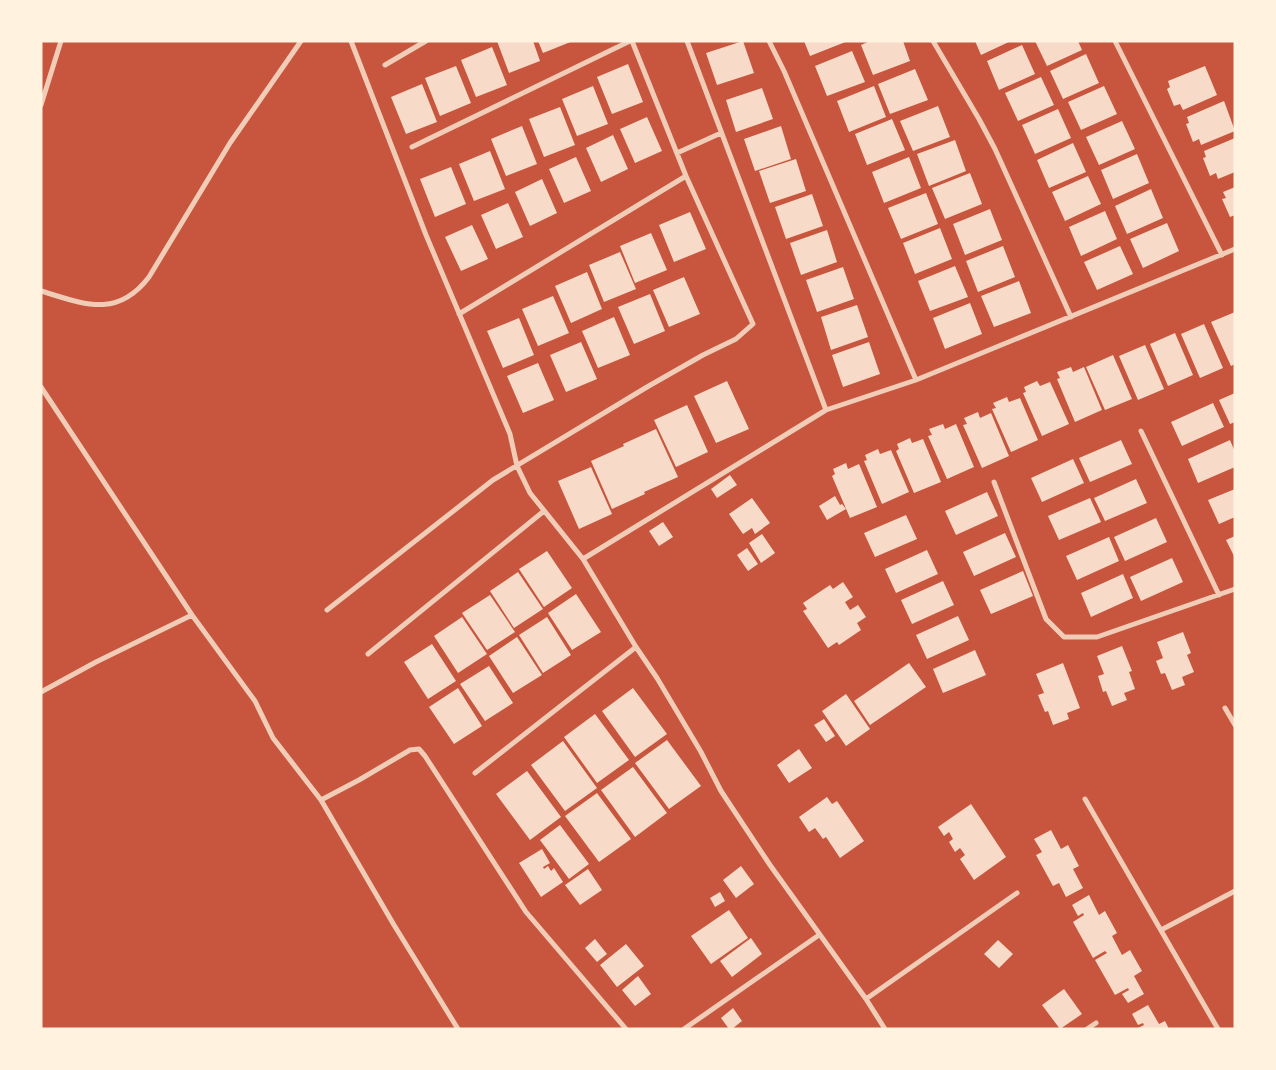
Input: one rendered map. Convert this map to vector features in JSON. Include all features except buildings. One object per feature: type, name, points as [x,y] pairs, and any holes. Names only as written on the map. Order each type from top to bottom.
[{"type":"street","points":[[41,105],[61,41]]},
{"type":"street","points":[[41,291],[74,301],[93,304],[120,301],[139,290],[149,277],[230,143],[301,41]]},
{"type":"street","points":[[351,41],[426,235],[510,434],[517,466],[530,493],[583,559],[636,648],[657,678],[701,752],[721,791],[885,1029]]},
{"type":"street","points":[[385,65],[426,41]]},
{"type":"street","points":[[327,610],[493,480],[647,387],[703,355],[736,339],[753,324],[686,176],[631,41],[412,147]]},
{"type":"street","points":[[687,41],[826,410]]},
{"type":"street","points":[[769,41],[784,71],[916,380]]},
{"type":"street","points":[[933,41],[995,149],[1071,317]]},
{"type":"street","points":[[1115,41],[1222,255]]},
{"type":"street","points":[[677,153],[722,133]]},
{"type":"street","points":[[459,314],[686,176]]},
{"type":"street","points":[[583,559],[826,410],[916,380],[1235,249]]},
{"type":"street","points":[[41,387],[192,615],[255,701],[273,738],[321,800],[394,925],[458,1029]]},
{"type":"street","points":[[1141,431],[1219,595]]},
{"type":"street","points":[[994,482],[1046,619],[1064,637],[1097,637],[1235,589]]},
{"type":"street","points":[[368,654],[544,511]]},
{"type":"street","points":[[41,692],[192,615]]},
{"type":"street","points":[[475,773],[636,648]]},
{"type":"street","points":[[1225,708],[1235,725]]},
{"type":"street","points":[[321,800],[410,750],[419,749],[431,764],[526,912],[626,1029]]},
{"type":"street","points":[[1085,799],[1218,1029]]},
{"type":"street","points":[[1161,930],[1235,891]]},
{"type":"street","points":[[866,999],[1017,893]]},
{"type":"street","points":[[684,1029],[819,935]]},
{"type":"street","points":[[1087,1029],[1096,1022]]}]
